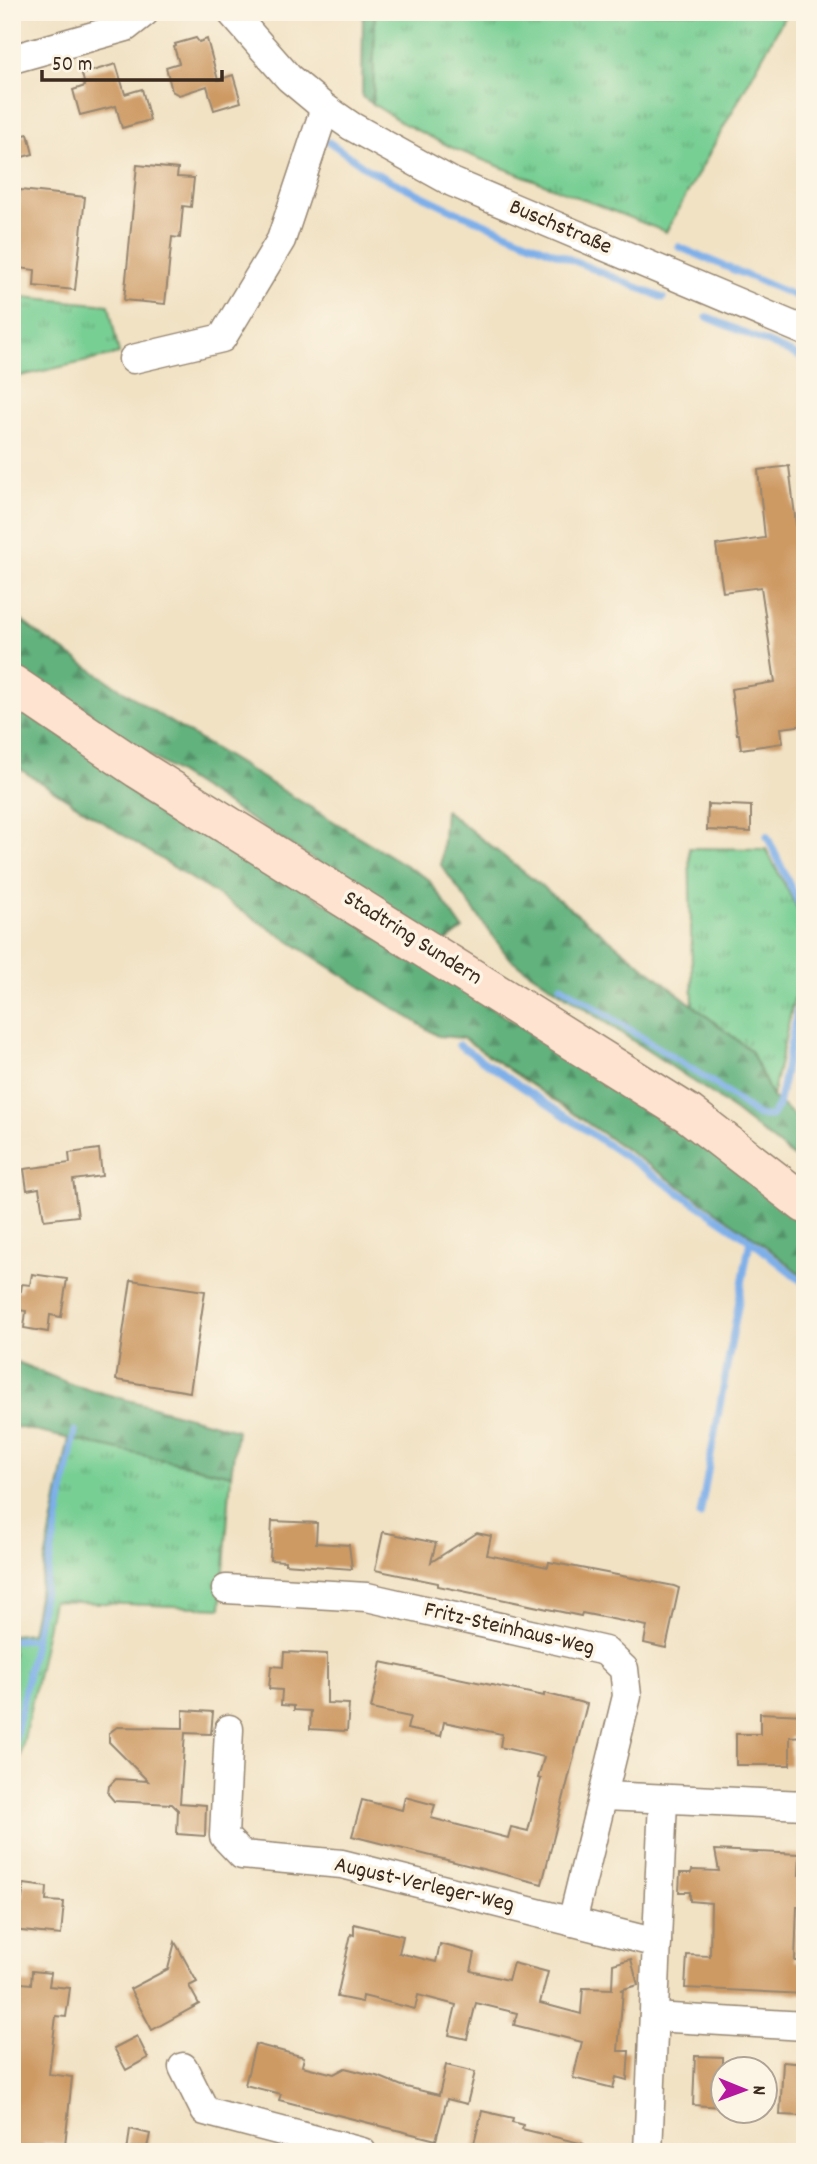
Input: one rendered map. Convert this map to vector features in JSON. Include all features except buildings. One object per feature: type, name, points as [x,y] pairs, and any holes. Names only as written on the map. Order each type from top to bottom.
[{"type":"main road","name":"Stadtring Sundern","points":[[12,684],[138,769],[689,1114],[805,1204]]},
{"type":"street","points":[[12,59],[126,27],[145,12]]},
{"type":"street","name":"Buschstraße","points":[[231,12],[289,78],[351,126],[453,182],[805,331]]},
{"type":"street","points":[[133,359],[222,338],[281,240],[325,108]]},
{"type":"street","name":"Fritz-Steinhaus-Weg","points":[[226,1589],[367,1597],[605,1651],[624,1669],[627,1696],[572,1922]]},
{"type":"street","name":"August-Verleger-Weg","points":[[229,1729],[223,1836],[242,1856],[342,1864],[657,1943]]},
{"type":"street","points":[[604,1796],[805,1805]]},
{"type":"street","points":[[648,2152],[663,1800]]},
{"type":"street","points":[[654,2017],[805,2026]]},
{"type":"street","points":[[183,2067],[205,2111],[362,2152]]},
{"type":"green space","points":[[363,12],[375,12],[373,104],[362,97]]},
{"type":"green space","points":[[375,12],[787,12],[666,232],[455,149],[404,124],[373,104]]},
{"type":"green space","points":[[12,296],[109,305],[119,354],[12,378]]},
{"type":"green space","points":[[12,613],[37,633],[164,718],[428,879],[463,929],[444,943],[12,667]]},
{"type":"green space","points":[[12,705],[664,1117],[805,1222],[805,1278],[758,1240],[463,1038],[438,1036],[12,764]]},
{"type":"green space","points":[[445,810],[751,1051],[772,1097],[805,1124],[805,1166],[714,1095],[509,958],[441,865]]},
{"type":"green space","points":[[689,848],[766,849],[800,914],[804,931],[804,954],[772,1097],[751,1051],[693,1007]]},
{"type":"green space","points":[[12,1360],[73,1385],[237,1430],[231,1475],[12,1426]]},
{"type":"green space","points":[[69,1438],[231,1475],[221,1608],[53,1601],[12,1797],[12,1635],[31,1633]]},
{"type":"waterway","points":[[329,142],[369,170],[450,209],[663,298]]},
{"type":"waterway","points":[[679,247],[805,300]]},
{"type":"waterway","points":[[707,317],[805,359]]},
{"type":"waterway","points":[[767,836],[805,917]]},
{"type":"waterway","points":[[561,986],[715,1084],[758,1116],[771,1116],[778,1106],[805,973]]},
{"type":"waterway","points":[[459,1045],[750,1240],[805,1284]]},
{"type":"waterway","points":[[700,1515],[750,1240]]},
{"type":"waterway","points":[[12,1756],[75,1431]]},
{"type":"waterway","points":[[12,1640],[35,1639]]}]
